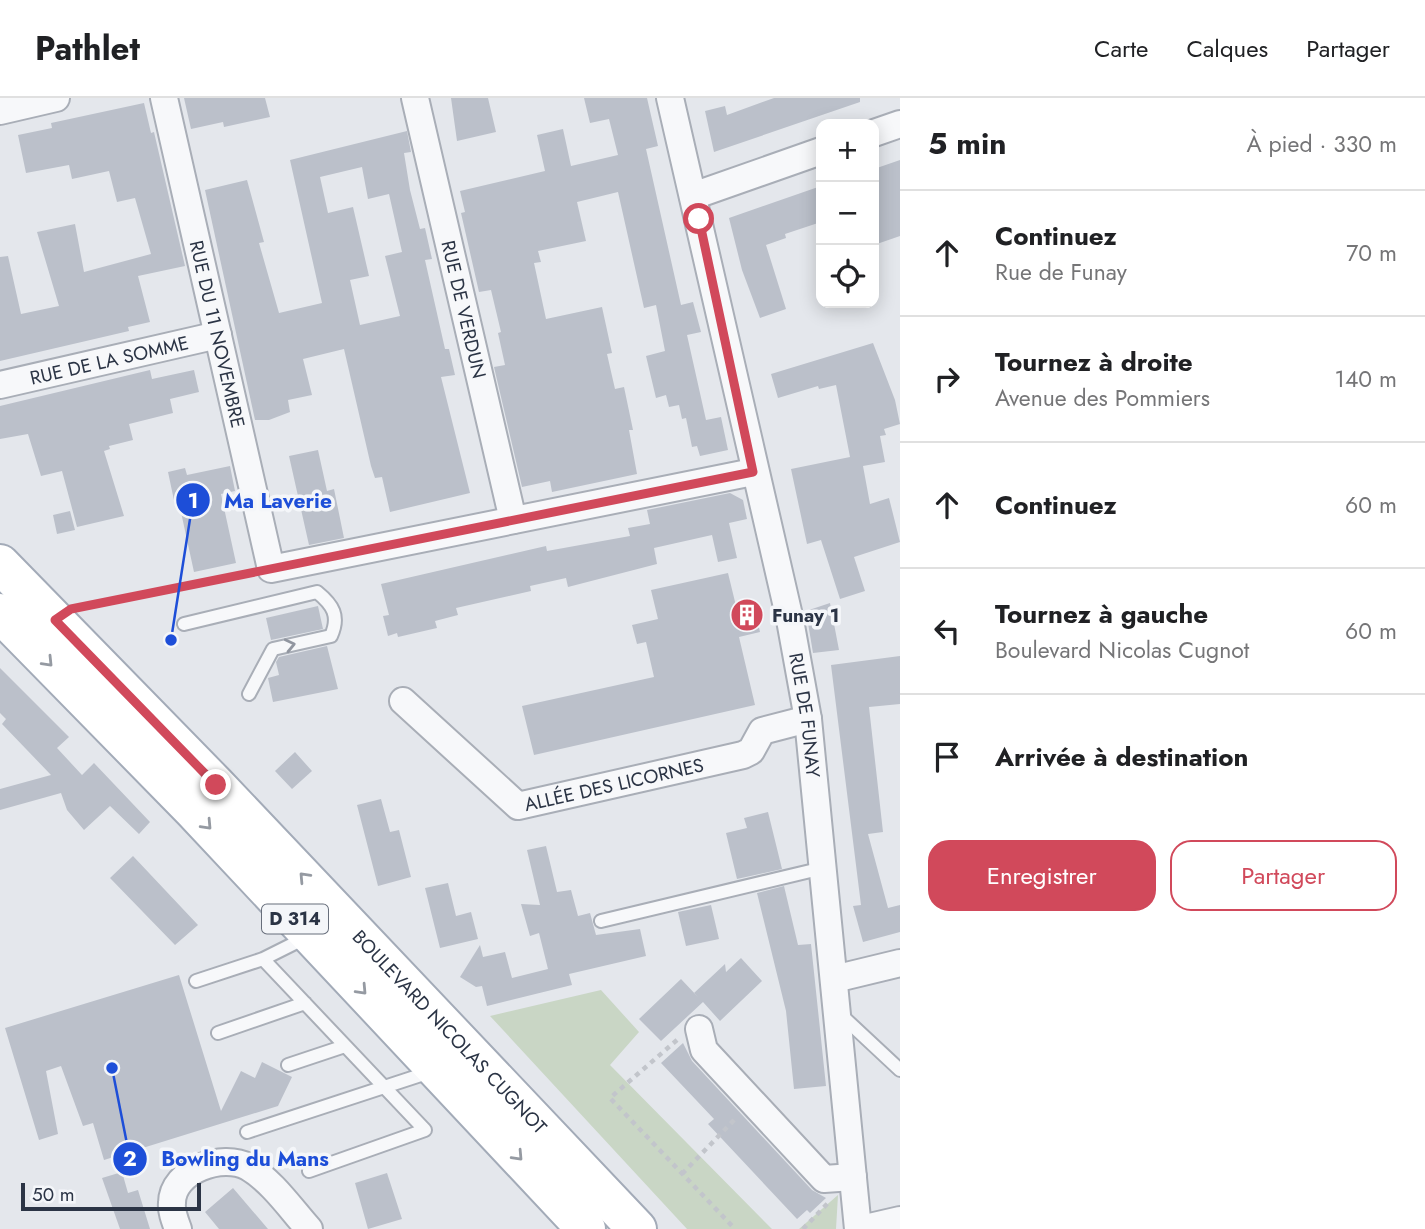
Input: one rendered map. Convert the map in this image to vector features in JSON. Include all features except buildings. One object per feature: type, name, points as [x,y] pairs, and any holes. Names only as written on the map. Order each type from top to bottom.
[{"type":"main road","name":"BOULEVARD NICOLAS CUGNOT","points":[[0,564],[637,1229]]},
{"type":"main road","name":"BOULEVARD NICOLAS CUGNOT","points":[[0,613],[311,936],[586,1229]]},
{"type":"street","points":[[0,111],[56,98]]},
{"type":"street","name":"RUE DU 11 NOVEMBRE","points":[[164,98],[271,569]]},
{"type":"street","name":"RUE DE VERDUN","points":[[415,98],[513,520]]},
{"type":"street","name":"RUE DE FUNAY","points":[[670,98],[694,196],[753,472],[790,621],[808,719],[860,1229]]},
{"type":"street","points":[[879,131],[900,124]]},
{"type":"street","points":[[694,196],[816,153]]},
{"type":"street","name":"RUE DE LA SOMME","points":[[0,385],[218,334]]},
{"type":"street","points":[[271,569],[753,472]]},
{"type":"street","name":"ALLÉE DES LICORNES","points":[[403,701],[517,806],[743,755],[751,751],[762,731],[808,719]]},
{"type":"street","points":[[834,979],[900,963]]},
{"type":"street","points":[[699,1029],[704,1050],[824,1179],[853,1177]]},
{"type":"street","points":[[178,1229],[171,1202],[177,1184],[198,1168],[223,1160],[247,1166],[257,1174],[309,1229]]},
{"type":"street","points":[[860,1229],[900,1220]]},
{"type":"lane","points":[[184,624],[317,592],[331,603],[337,623],[331,636],[273,649],[249,694]]},
{"type":"lane","points":[[601,921],[823,868]]},
{"type":"lane","points":[[196,981],[263,959],[311,936]]},
{"type":"lane","points":[[263,959],[425,1130],[309,1171]]},
{"type":"lane","points":[[218,1034],[305,1003]]},
{"type":"lane","points":[[838,1011],[900,1070]]},
{"type":"lane","points":[[288,1065],[345,1046]]},
{"type":"lane","points":[[247,1132],[438,1070]]},
{"type":"path","points":[[55,620],[71,609],[271,569]]},
{"type":"path","points":[[699,1029],[688,1030],[610,1098],[734,1229]]},
{"type":"path","points":[[682,1174],[752,1102]]},
{"type":"green space","points":[[601,990],[639,1032],[610,1065],[772,1229],[687,1229],[490,1016]]},
{"type":"green space","points":[[838,1195],[836,1229],[799,1229]]},
{"type":"place","name":"Funay 1","points":[[747,615]]},
{"type":"place","name":"Ma Laverie","points":[[171,640]]},
{"type":"place","name":"Bowling du Mans","points":[[112,1068]]},
{"type":"route","points":[[216,785],[55,620],[71,609],[753,472],[699,219]]}]
